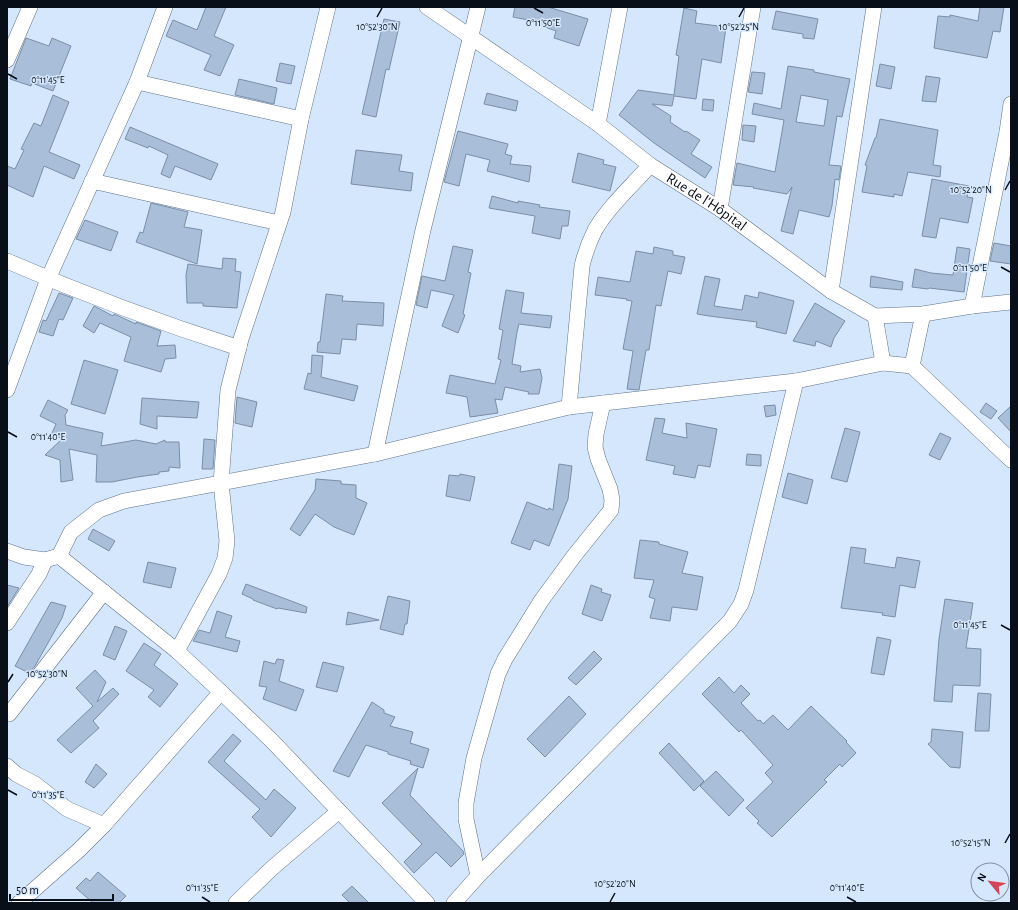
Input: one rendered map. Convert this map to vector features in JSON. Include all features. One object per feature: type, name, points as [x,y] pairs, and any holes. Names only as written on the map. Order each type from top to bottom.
[{"type":"street","points":[[7,60],[30,7]]},
{"type":"street","points":[[7,390],[48,279],[137,82],[165,7]]},
{"type":"street","points":[[177,651],[219,574],[226,558],[227,541],[221,483],[228,390],[239,348],[283,212],[300,118],[328,7]]},
{"type":"street","name":"Rue de l'Hôpital","points":[[427,7],[598,124],[650,165],[720,209],[831,291],[875,316]]},
{"type":"street","points":[[375,454],[423,230],[478,7]]},
{"type":"street","points":[[598,124],[620,7]]},
{"type":"street","points":[[720,209],[753,7]]},
{"type":"street","points":[[831,291],[874,7]]},
{"type":"street","points":[[137,82],[300,118]]},
{"type":"street","points":[[972,306],[1007,132],[1011,104]]},
{"type":"street","points":[[569,407],[582,266],[586,249],[595,230],[611,209],[650,165]]},
{"type":"street","points":[[92,181],[279,223]]},
{"type":"street","points":[[7,261],[48,279],[162,323],[239,348]]},
{"type":"street","points":[[882,363],[875,316],[923,314],[972,306],[1011,302]]},
{"type":"street","points":[[912,366],[923,314]]},
{"type":"street","points":[[7,623],[39,574],[71,532],[98,510],[124,501],[375,454],[569,407],[796,381],[882,363],[912,366],[1011,460]]},
{"type":"street","points":[[454,903],[478,876],[730,621],[737,612],[746,590],[796,381]]},
{"type":"street","points":[[478,876],[466,819],[466,803],[474,758],[498,674],[505,659],[541,601],[610,510],[612,500],[610,489],[598,459],[595,447],[596,434],[603,402]]},
{"type":"street","points":[[7,551],[24,556],[52,558],[104,592],[177,651],[272,741],[427,903]]},
{"type":"street","points":[[9,714],[104,592]]},
{"type":"street","points":[[19,903],[79,850],[104,825],[221,692]]},
{"type":"street","points":[[7,766],[16,774],[35,784],[67,809],[104,825]]},
{"type":"street","points":[[236,903],[271,869],[339,811]]},
{"type":"building","points":[[206,7],[226,7],[214,36],[234,45],[220,76],[204,70],[211,55],[166,36],[173,20],[197,30]]},
{"type":"building","points":[[515,7],[548,7],[588,19],[579,46],[554,38],[556,31],[542,26],[543,23],[513,17]]},
{"type":"building","points":[[980,7],[1004,7],[1000,32],[993,31],[987,58],[934,48],[938,16],[950,17],[950,15],[978,21]]},
{"type":"building","points":[[684,8],[697,11],[695,23],[726,27],[721,63],[702,59],[696,99],[674,96],[672,106],[652,104],[671,116],[670,122],[700,140],[691,154],[712,167],[705,178],[654,143],[619,115],[638,90],[674,95],[679,56],[676,55]]},
{"type":"building","points":[[776,11],[818,19],[814,39],[803,38],[803,34],[772,29]]},
{"type":"building","points":[[384,19],[400,22],[389,70],[386,69],[376,117],[362,114]]},
{"type":"building","points":[[26,38],[49,46],[52,38],[71,46],[53,91],[32,83],[31,86],[10,79]]},
{"type":"building","points":[[280,63],[295,66],[291,84],[276,81]]},
{"type":"building","points":[[880,64],[895,67],[891,89],[876,86]]},
{"type":"building","points":[[788,66],[814,70],[814,72],[850,79],[842,117],[837,116],[829,165],[841,166],[839,180],[835,179],[832,206],[829,217],[799,210],[793,234],[781,231],[792,187],[787,194],[753,188],[754,187],[733,185],[737,163],[775,172],[784,120],[752,114],[754,103],[781,109]],"holes":[[[801,95],[828,100],[824,126],[796,122]]]},
{"type":"building","points":[[752,72],[765,73],[762,94],[748,92]]},
{"type":"building","points":[[926,76],[940,78],[936,102],[922,101]]},
{"type":"building","points":[[239,79],[277,88],[274,104],[235,95]]},
{"type":"building","points":[[487,93],[518,101],[516,111],[484,104]]},
{"type":"building","points":[[53,95],[69,102],[49,152],[80,165],[74,179],[44,166],[33,197],[7,185],[7,166],[15,169],[24,150],[21,149],[34,123],[41,126]]},
{"type":"building","points":[[703,99],[714,100],[713,111],[702,110]]},
{"type":"building","points":[[880,119],[938,130],[933,165],[941,166],[940,177],[908,172],[902,196],[894,194],[894,197],[862,192],[867,166],[865,165],[876,138]]},
{"type":"building","points":[[743,125],[756,126],[754,142],[742,140]]},
{"type":"building","points":[[130,127],[218,164],[211,180],[175,166],[170,178],[161,174],[168,155],[149,146],[148,148],[125,139]]},
{"type":"building","points":[[458,131],[508,144],[505,154],[512,156],[510,164],[531,166],[529,182],[487,171],[490,160],[466,154],[459,186],[444,182]]},
{"type":"building","points":[[356,150],[402,155],[399,171],[413,173],[411,191],[351,184]]},
{"type":"building","points":[[578,153],[604,160],[603,164],[616,167],[610,191],[572,182]]},
{"type":"building","points":[[932,179],[969,186],[967,197],[973,198],[968,223],[940,218],[936,238],[922,236]]},
{"type":"building","points":[[492,196],[518,203],[518,201],[540,205],[539,207],[570,211],[568,226],[562,226],[560,239],[532,233],[535,216],[489,208]]},
{"type":"building","points":[[151,203],[188,212],[184,227],[202,230],[197,264],[136,242],[140,232],[143,233]]},
{"type":"building","points":[[85,220],[118,232],[111,251],[76,239]]},
{"type":"building","points":[[994,243],[1011,246],[1011,264],[990,261]]},
{"type":"building","points":[[453,246],[473,250],[468,272],[471,273],[463,314],[465,315],[458,333],[442,326],[454,295],[431,290],[427,308],[416,305],[422,276],[445,281]]},
{"type":"building","points":[[654,247],[673,251],[673,255],[685,257],[681,274],[668,271],[661,306],[656,305],[649,350],[646,350],[639,390],[627,389],[633,351],[623,349],[632,301],[595,295],[598,277],[630,282],[636,251],[653,254]]},
{"type":"building","points":[[957,247],[970,249],[964,292],[912,287],[915,269],[931,273],[953,275]]},
{"type":"building","points":[[223,258],[236,259],[235,271],[241,272],[237,308],[203,306],[203,303],[187,303],[186,275],[188,264],[222,269]]},
{"type":"building","points":[[705,276],[720,279],[714,306],[742,310],[745,295],[758,298],[759,292],[794,301],[786,334],[756,327],[757,322],[697,314]]},
{"type":"building","points":[[871,276],[903,282],[902,290],[870,287]]},
{"type":"building","points":[[506,290],[524,293],[521,313],[552,316],[550,328],[519,324],[517,332],[512,364],[521,366],[520,372],[540,369],[542,378],[539,394],[528,394],[529,392],[505,387],[502,400],[495,399],[498,413],[470,417],[467,397],[446,393],[450,375],[495,384],[501,360],[498,359],[503,330],[499,329]]},
{"type":"building","points":[[59,293],[73,298],[63,320],[59,319],[53,336],[39,332],[43,320],[46,321]]},
{"type":"building","points":[[326,294],[343,296],[342,301],[384,303],[383,326],[357,324],[356,340],[342,339],[340,354],[317,352],[318,342],[320,342]]},
{"type":"building","points":[[815,303],[845,321],[834,338],[831,347],[816,341],[815,346],[793,341]]},
{"type":"building","points":[[94,306],[113,316],[114,314],[136,324],[136,322],[161,331],[157,346],[175,345],[176,358],[165,359],[161,372],[124,361],[131,337],[100,323],[94,333],[83,326]]},
{"type":"building","points":[[312,355],[323,356],[321,377],[358,386],[354,401],[304,389],[308,373],[311,374]]},
{"type":"building","points":[[84,360],[118,370],[105,414],[71,404]]},
{"type":"building","points":[[237,397],[257,402],[252,427],[235,423]]},
{"type":"building","points":[[142,398],[199,402],[197,418],[157,416],[157,429],[140,424]]},
{"type":"building","points":[[48,400],[68,410],[65,415],[66,425],[103,433],[101,446],[136,440],[156,444],[165,440],[165,442],[179,442],[180,468],[169,467],[169,471],[159,472],[159,474],[112,482],[96,482],[97,455],[69,449],[73,480],[61,482],[60,460],[45,455],[62,439],[52,433],[56,424],[40,416]]},
{"type":"building","points":[[986,403],[997,411],[991,419],[980,412]]},
{"type":"building","points":[[775,405],[776,415],[766,417],[764,406]]},
{"type":"building","points":[[1011,406],[1011,432],[998,418]]},
{"type":"building","points":[[655,418],[665,419],[662,433],[687,438],[686,423],[717,429],[710,467],[698,465],[695,478],[673,474],[675,466],[646,460]]},
{"type":"building","points":[[845,428],[860,432],[847,482],[831,478]]},
{"type":"building","points":[[940,433],[951,438],[940,460],[929,455]]},
{"type":"building","points":[[204,439],[215,440],[213,469],[202,469]]},
{"type":"building","points":[[747,454],[761,455],[761,466],[746,465]]},
{"type":"building","points":[[559,464],[572,466],[568,499],[549,546],[534,540],[530,550],[511,543],[527,502],[548,510],[549,508],[553,510]]},
{"type":"building","points":[[788,473],[813,480],[807,504],[782,497]]},
{"type":"building","points":[[460,474],[475,477],[470,501],[446,496],[449,475],[459,476]]},
{"type":"building","points":[[316,479],[341,481],[341,484],[356,485],[356,498],[367,503],[354,535],[334,527],[315,514],[300,536],[290,529],[315,490]]},
{"type":"building","points":[[93,529],[115,541],[109,551],[88,539]]},
{"type":"building","points":[[640,540],[659,542],[659,544],[688,552],[682,573],[703,577],[697,610],[672,607],[670,621],[650,618],[655,599],[649,597],[654,580],[634,578]]},
{"type":"building","points":[[851,547],[866,549],[864,563],[895,568],[897,557],[920,561],[915,588],[900,585],[895,617],[882,615],[883,613],[841,608]]},
{"type":"building","points":[[148,562],[176,568],[171,588],[143,582]]},
{"type":"building","points":[[246,584],[307,607],[306,613],[277,609],[253,600],[242,594]]},
{"type":"building","points":[[7,585],[19,588],[7,607]]},
{"type":"building","points":[[591,585],[602,589],[601,592],[611,595],[602,621],[582,614]]},
{"type":"building","points":[[388,596],[410,601],[407,624],[405,624],[403,635],[380,629]]},
{"type":"building","points":[[945,599],[973,603],[966,648],[981,649],[980,686],[953,685],[952,702],[934,701],[939,639]]},
{"type":"building","points":[[51,602],[66,606],[62,618],[35,666],[29,673],[15,666]]},
{"type":"building","points":[[217,611],[232,616],[225,637],[240,641],[237,652],[193,641],[199,630],[210,633]]},
{"type":"building","points":[[348,612],[379,620],[346,625]]},
{"type":"building","points":[[115,626],[127,631],[115,660],[103,655]]},
{"type":"building","points":[[877,637],[891,640],[884,675],[871,673]]},
{"type":"building","points":[[144,643],[161,654],[154,665],[178,684],[160,707],[148,697],[154,690],[126,671]]},
{"type":"building","points":[[594,651],[602,659],[576,685],[568,678]]},
{"type":"building","points":[[277,659],[284,660],[279,681],[304,690],[296,711],[263,699],[267,687],[259,686],[264,661],[275,664]]},
{"type":"building","points":[[323,662],[344,667],[337,692],[316,687]]},
{"type":"building","points":[[95,670],[106,682],[97,702],[113,688],[119,694],[93,721],[99,728],[71,753],[57,740],[93,706],[76,688]]},
{"type":"building","points":[[719,677],[734,693],[741,685],[750,694],[741,703],[758,721],[760,720],[763,724],[773,715],[788,730],[811,706],[847,741],[846,742],[856,753],[842,767],[840,764],[824,780],[827,782],[772,837],[757,823],[759,821],[746,808],[773,782],[765,773],[773,765],[741,730],[739,732],[702,694]]},
{"type":"building","points":[[978,693],[991,694],[989,731],[975,731]]},
{"type":"building","points":[[569,696],[586,714],[545,757],[527,739]]},
{"type":"building","points":[[372,702],[384,710],[384,713],[395,717],[390,726],[413,732],[410,743],[429,749],[423,768],[410,764],[411,761],[366,745],[349,777],[333,771]]},
{"type":"building","points":[[932,729],[963,732],[960,768],[950,767],[928,744],[931,742]]},
{"type":"building","points":[[233,734],[241,741],[224,761],[266,800],[274,789],[296,808],[271,837],[252,817],[260,809],[208,762]]},
{"type":"building","points":[[669,743],[704,781],[694,791],[659,753]]},
{"type":"building","points":[[96,764],[107,774],[94,788],[85,782]]},
{"type":"building","points":[[418,768],[410,795],[463,851],[464,854],[451,867],[436,852],[414,873],[404,862],[422,844],[382,803]]},
{"type":"building","points":[[716,771],[744,800],[729,816],[700,786]]},
{"type":"building","points":[[98,872],[126,896],[119,903],[93,903],[76,888],[86,878],[90,881]]},
{"type":"building","points":[[352,886],[369,903],[350,903],[342,895]]}]
